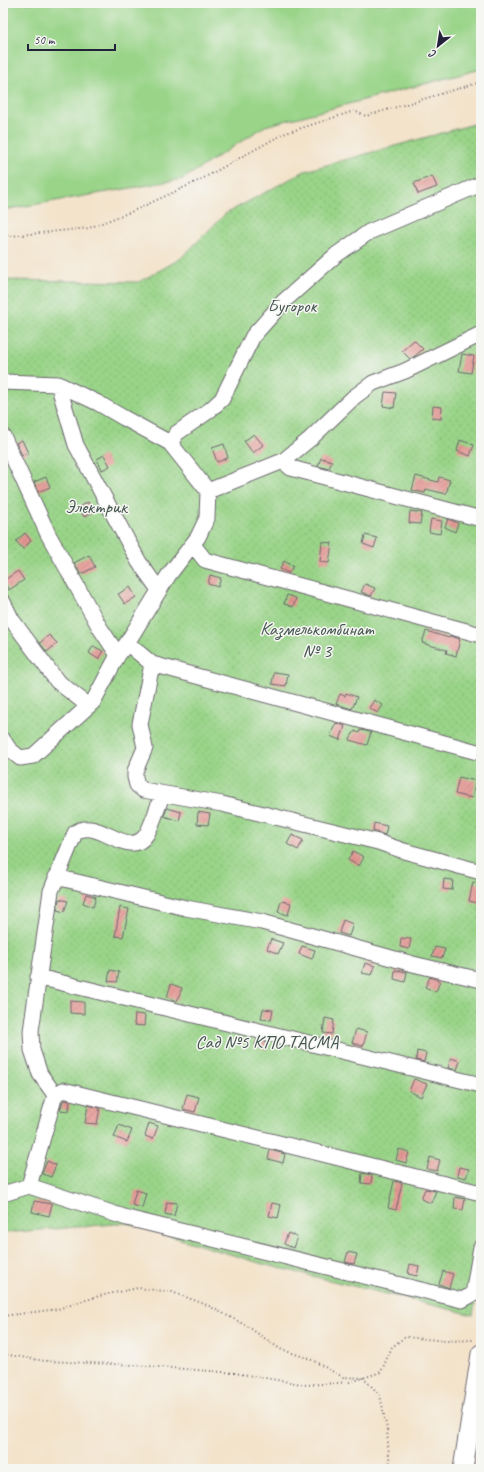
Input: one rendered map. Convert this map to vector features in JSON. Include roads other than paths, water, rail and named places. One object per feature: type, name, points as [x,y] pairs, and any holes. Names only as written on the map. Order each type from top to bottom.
[{"type":"main road","points":[[463,1469],[478,1347]]},
{"type":"lane","points":[[170,443],[177,432],[210,410],[222,399],[253,336],[284,301],[336,255],[370,232],[481,184]]},
{"type":"lane","points":[[208,491],[283,461],[310,439],[354,396],[373,383],[405,371],[481,334]]},
{"type":"lane","points":[[3,382],[58,384],[98,403],[170,443],[208,491],[207,518],[198,538],[168,576],[159,590],[127,643],[118,655],[93,702],[32,756],[20,758],[9,749],[3,740]]},
{"type":"lane","points":[[58,384],[76,445],[139,562],[159,590]]},
{"type":"lane","points":[[3,436],[48,534],[100,628],[118,655]]},
{"type":"lane","points":[[283,461],[291,468],[481,518]]},
{"type":"lane","points":[[193,544],[205,560],[481,635]]},
{"type":"lane","points":[[3,602],[12,620],[57,682],[89,706]]},
{"type":"lane","points":[[127,643],[152,664],[481,753]]},
{"type":"lane","points":[[152,664],[140,724],[145,748],[135,771],[137,785],[143,790],[162,795],[229,806],[378,842],[404,851],[481,872]]},
{"type":"lane","points":[[55,1095],[40,1074],[32,1050],[31,1031],[51,891],[76,833],[80,830],[88,828],[135,844],[147,835],[162,795]]},
{"type":"lane","points":[[56,877],[186,908],[262,922],[413,964],[481,980]]},
{"type":"lane","points":[[38,977],[481,1085]]},
{"type":"lane","points":[[29,1186],[55,1095],[63,1090],[481,1193]]},
{"type":"lane","points":[[3,1194],[29,1186],[127,1218],[462,1300],[473,1294],[481,1247]]},
{"type":"park label","name":"Бугорок","points":[[292,306]]},
{"type":"park label","name":"Электрик","points":[[96,507]]},
{"type":"park label","name":"Казмелькомбинат № 3","points":[[317,640]]},
{"type":"park label","name":"Сад №5 КПО ТАСМА","points":[[267,1042]]}]
